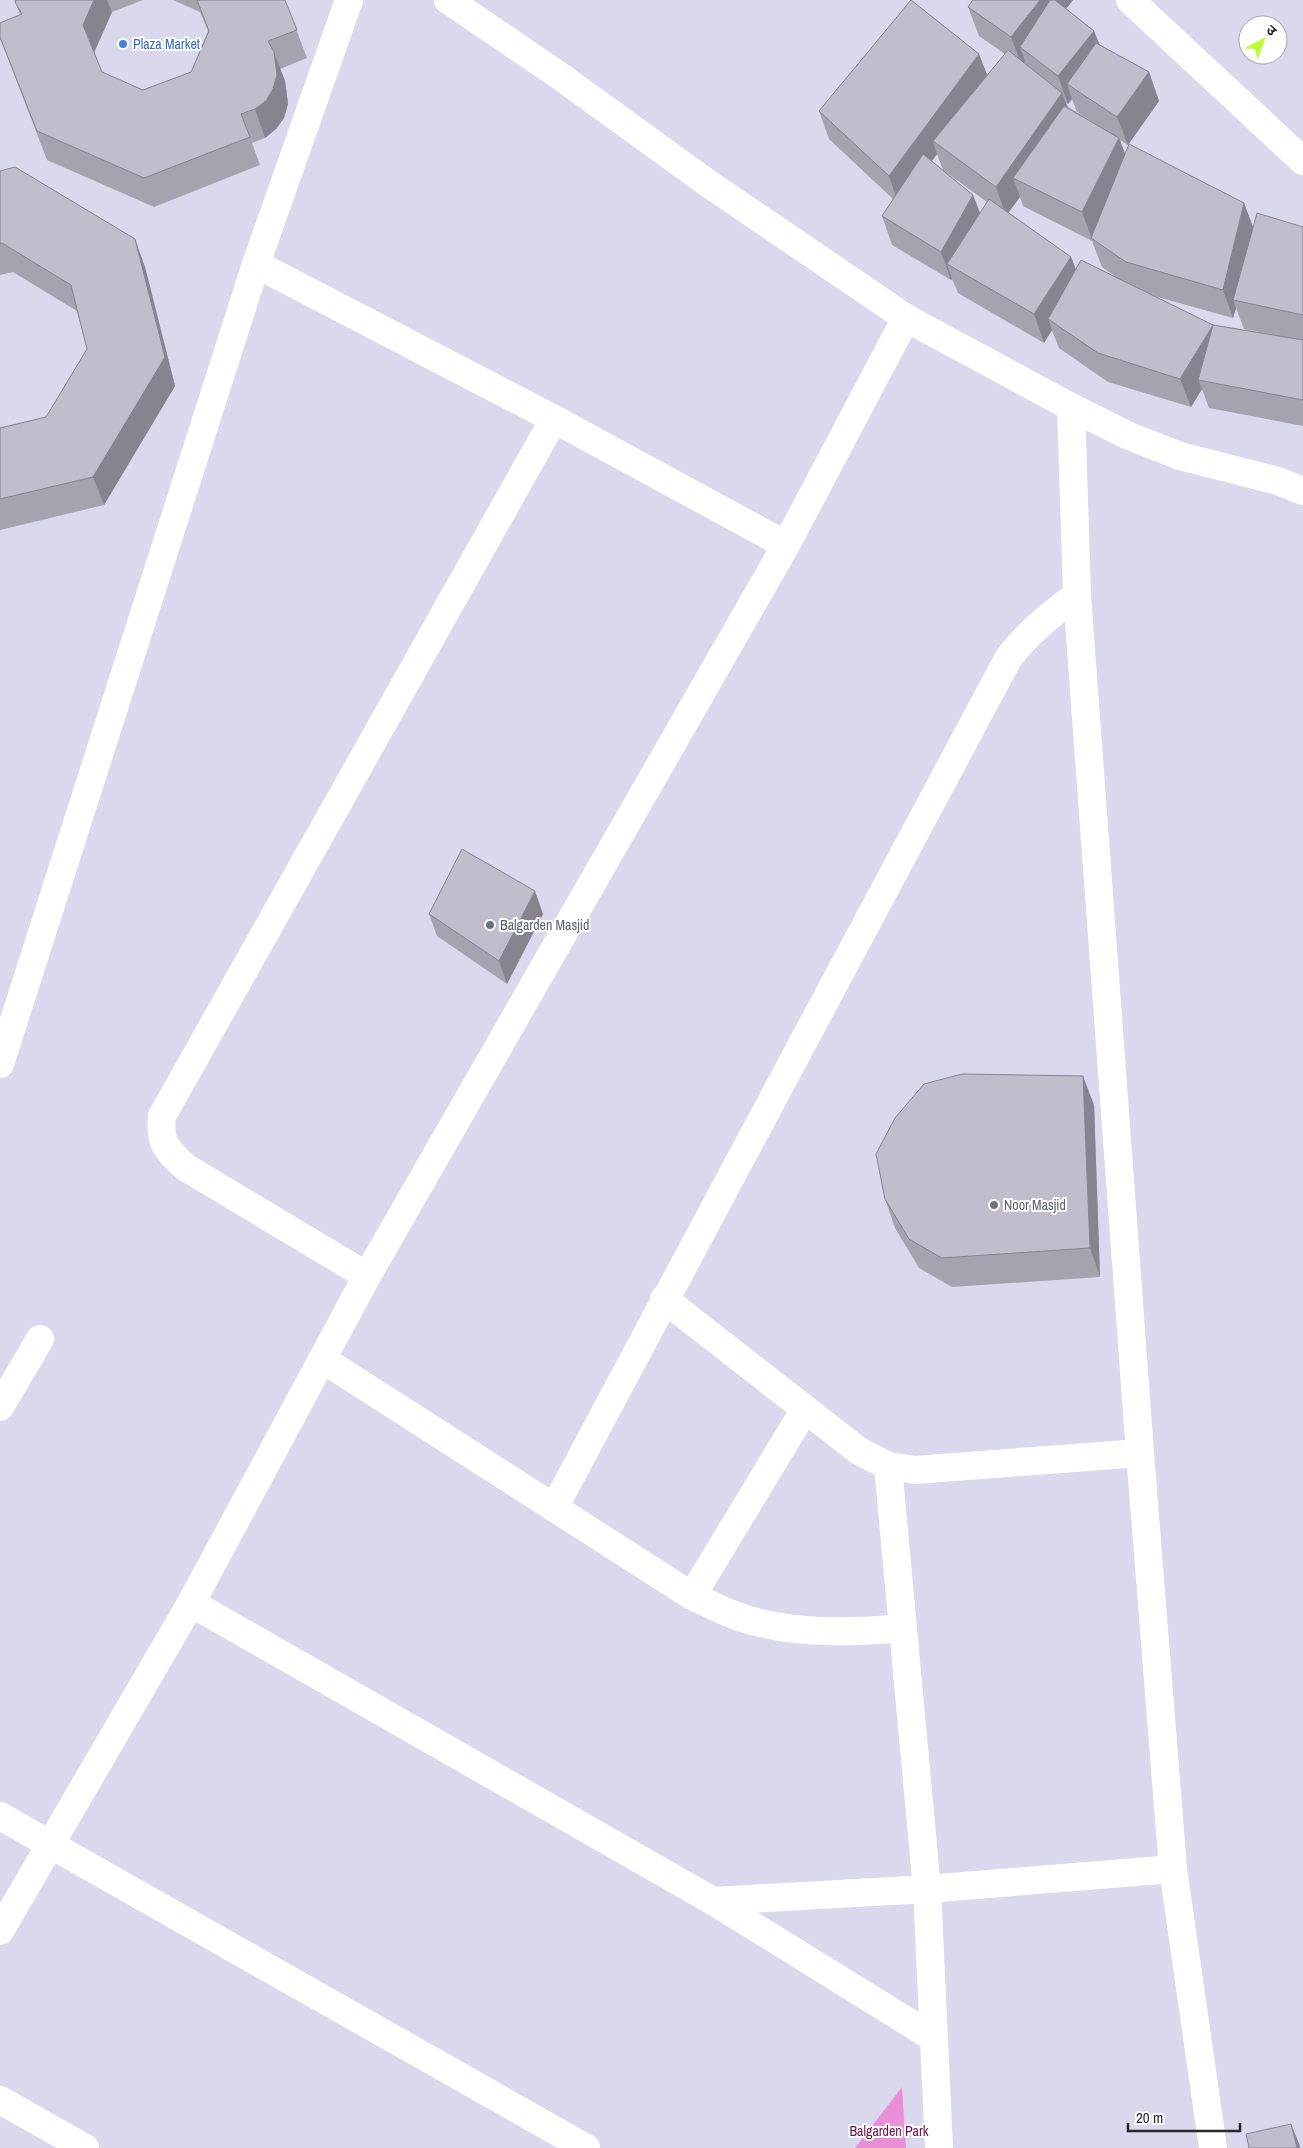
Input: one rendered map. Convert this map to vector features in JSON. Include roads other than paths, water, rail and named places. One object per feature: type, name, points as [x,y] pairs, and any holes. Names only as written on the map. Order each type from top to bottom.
[{"type":"street","points":[[0,1064],[256,264],[349,0]]},
{"type":"street","points":[[448,0],[557,74],[709,184],[906,318],[1071,408],[1129,436],[1180,456],[1278,481],[1303,491]]},
{"type":"street","points":[[1130,0],[1303,160]]},
{"type":"street","points":[[256,264],[554,419],[786,545]]},
{"type":"street","points":[[0,1931],[191,1603],[367,1276],[786,545],[906,318]]},
{"type":"street","points":[[1071,408],[1077,595],[1140,1453],[1173,1869],[1213,2148]]},
{"type":"street","points":[[367,1276],[185,1167],[168,1151],[160,1134],[162,1116],[554,419]]},
{"type":"street","points":[[554,1508],[664,1299],[1009,657],[1028,634],[1050,614],[1077,595]]},
{"type":"street","points":[[664,1299],[859,1451],[888,1466],[915,1470],[1140,1453]]},
{"type":"street","points":[[0,1407],[40,1339]]},
{"type":"street","points":[[322,1359],[692,1596],[748,1620],[800,1630],[854,1633],[902,1628]]},
{"type":"street","points":[[692,1596],[805,1408]]},
{"type":"street","points":[[888,1466],[927,1890],[939,2148]]},
{"type":"street","points":[[191,1603],[712,1900],[934,2038]]},
{"type":"street","points":[[0,1816],[586,2148]]},
{"type":"street","points":[[712,1900],[927,1890],[1173,1869]]},
{"type":"street","points":[[0,2100],[85,2148]]},
{"type":"place","name":"Plaza Market","points":[[123,44]]},
{"type":"place","name":"Balgarden Masjid","points":[[490,925]]},
{"type":"place","name":"Noor Masjid","points":[[994,1205]]},
{"type":"park label","name":"Balgarden Park","points":[[889,2131]]}]
